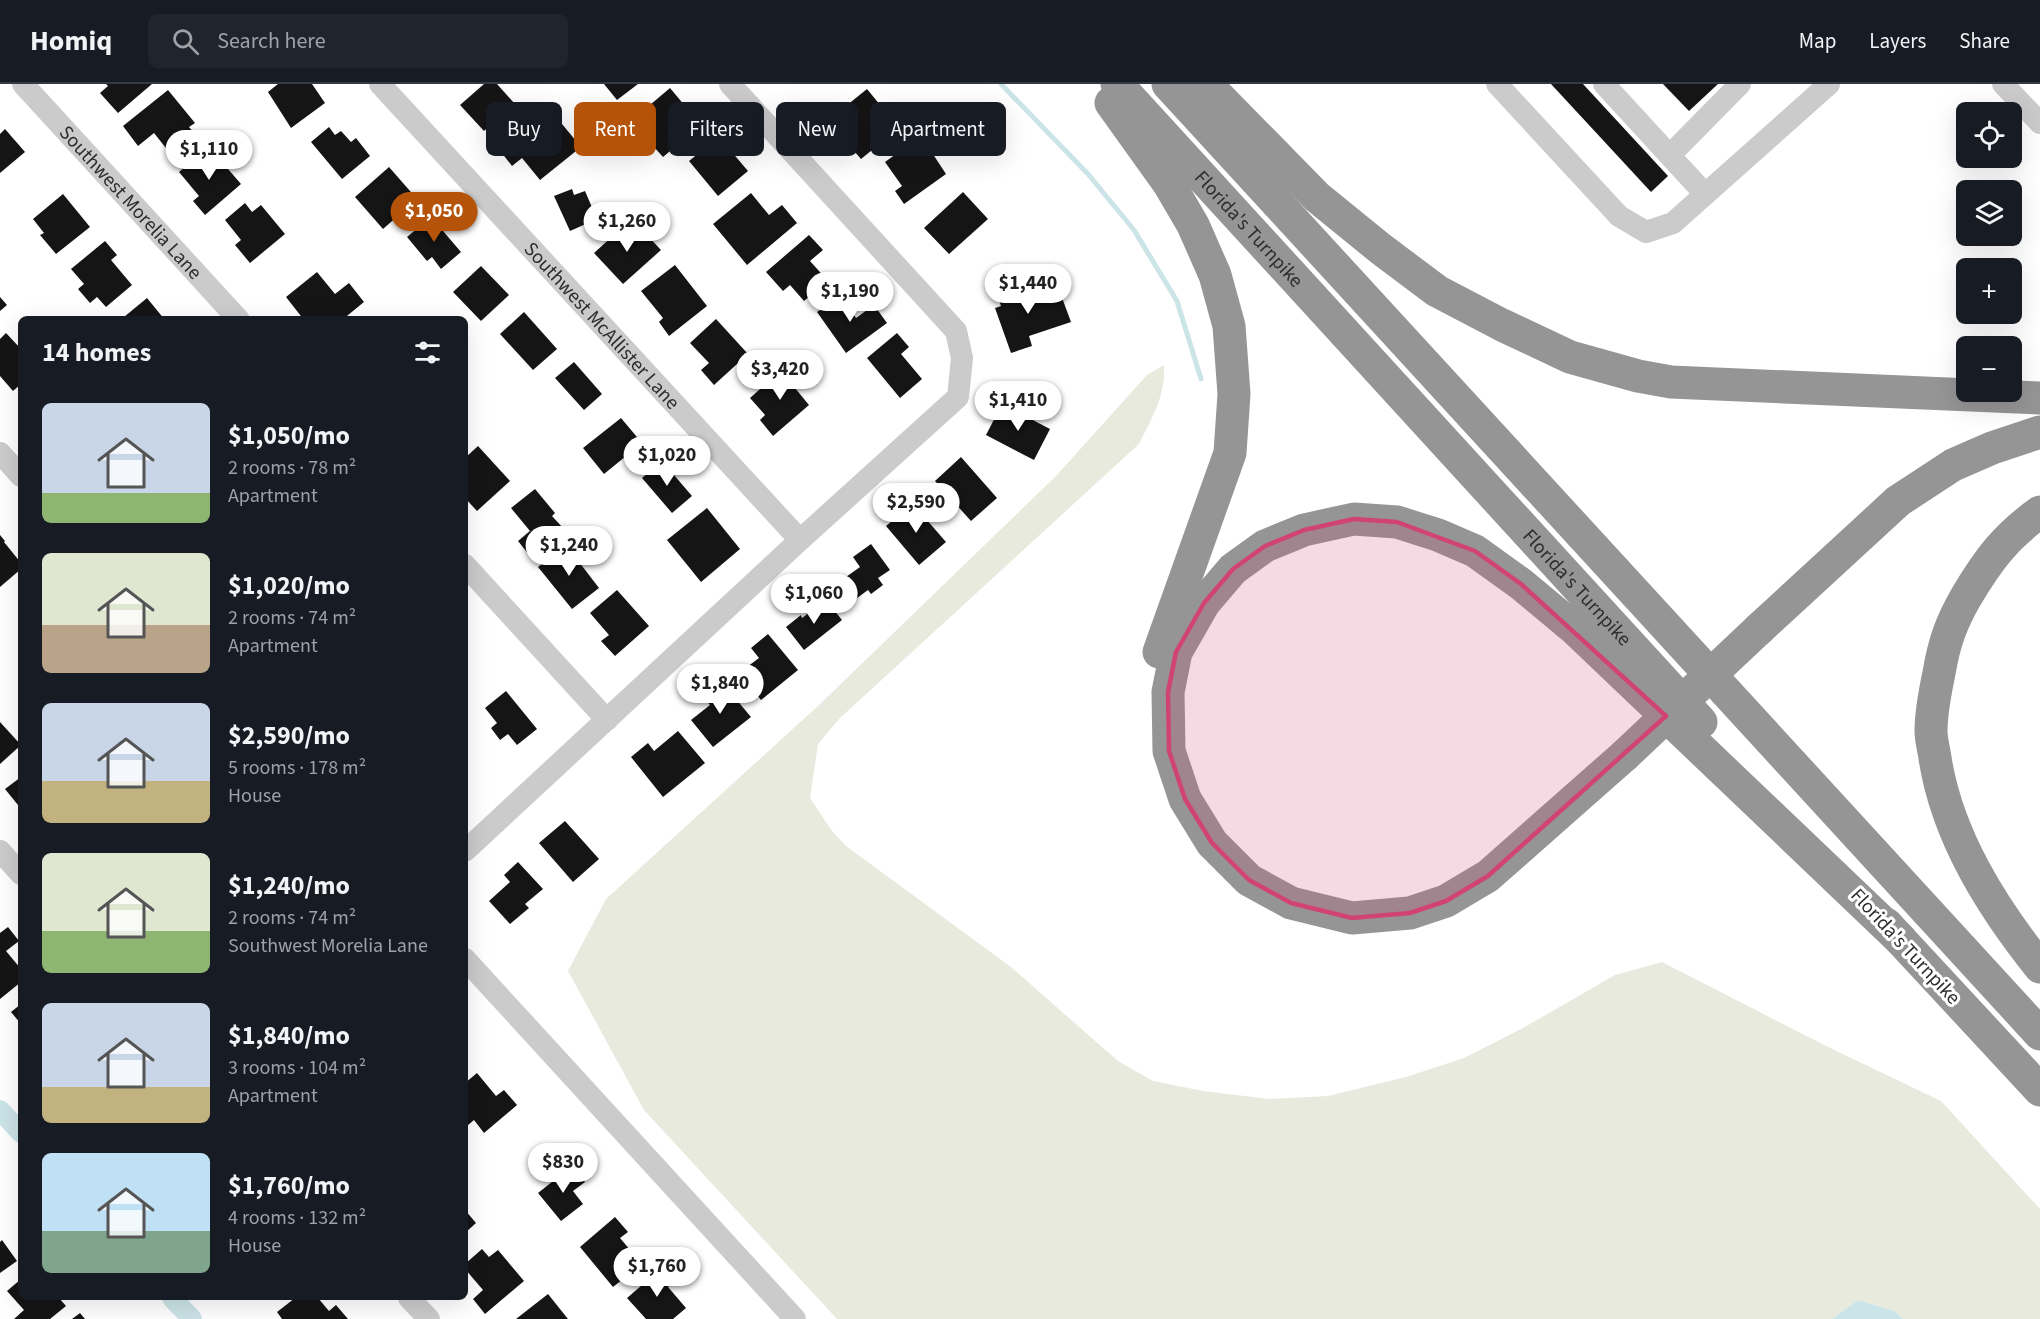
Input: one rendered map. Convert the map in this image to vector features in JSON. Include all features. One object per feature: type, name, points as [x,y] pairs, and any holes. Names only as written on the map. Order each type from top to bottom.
[{"type":"highway","points":[[1098,84],[1169,184],[1193,225],[1215,275],[1229,326],[1234,394],[1230,453],[1161,644],[1148,703],[1149,751],[1166,807],[1195,857],[1241,898],[1300,928],[1366,938],[1419,931],[1465,914],[1502,890],[1631,763],[1766,636],[1898,501],[1953,465],[1992,447],[2040,432]]},
{"type":"highway","name":"Florida's Turnpike","points":[[1117,84],[2040,1090]]},
{"type":"highway","name":"Florida's Turnpike","points":[[1168,84],[2040,1034]]},
{"type":"highway","points":[[1206,84],[1317,197],[1390,256],[1437,291],[1502,326],[1570,357],[1638,376],[1671,382],[2040,398]]},
{"type":"highway","points":[[1766,636],[1915,511],[1963,482],[1997,466],[2040,453]]},
{"type":"highway","points":[[2040,512],[2017,529],[1984,565],[1956,614],[1945,641],[1936,686],[1931,732],[1939,784],[1957,836],[1979,880],[2040,967]]},
{"type":"highway","points":[[1631,763],[1488,876],[1446,901],[1410,913],[1352,918],[1291,903],[1249,880],[1212,843],[1185,799],[1169,751],[1168,692],[1176,652],[1204,603],[1233,569],[1265,546],[1304,530],[1353,519],[1397,522],[1438,535],[1475,551],[1521,584],[1575,629],[1901,940]]},
{"type":"street","name":"Southwest Morelia Lane","points":[[23,84],[235,316]]},
{"type":"street","name":"Southwest McAllister Lane","points":[[380,84],[800,540]]},
{"type":"street","points":[[468,848],[800,540],[958,397],[962,358],[956,331],[730,84]]},
{"type":"street","points":[[1497,84],[1619,216],[1646,232],[1673,223],[1829,84]]},
{"type":"street","points":[[1604,84],[1706,194]]},
{"type":"street","points":[[1670,155],[1740,84]]},
{"type":"street","points":[[2003,84],[2040,123]]},
{"type":"street","points":[[0,453],[18,473]]},
{"type":"street","points":[[468,569],[607,720]]},
{"type":"street","points":[[0,851],[18,871]]},
{"type":"street","points":[[468,962],[795,1319]]},
{"type":"street","points":[[411,1300],[429,1319]]},
{"type":"highlighted area","points":[[1354,519],[1397,522],[1475,551],[1521,584],[1666,716],[1488,876],[1446,901],[1410,913],[1352,918],[1291,903],[1249,880],[1212,843],[1185,799],[1169,751],[1168,692],[1176,652],[1204,603],[1233,569],[1265,546],[1304,530]]},
{"type":"shaded area","points":[[1164,365],[1160,396],[1139,444],[840,718],[818,744],[810,798],[832,831],[846,846],[1011,967],[1118,1061],[1153,1081],[1203,1091],[1269,1099],[1328,1096],[1406,1077],[1464,1058],[1523,1028],[1615,975],[1662,962],[1826,1046],[1941,1101],[2040,1209],[2040,1319],[1903,1319],[1895,1311],[1858,1300],[1832,1319],[837,1319],[644,1110],[568,971],[606,899],[818,706],[1056,476],[1147,375]]},
{"type":"water","points":[[1858,1300],[1895,1311],[1903,1319],[1832,1319]]},
{"type":"building","points":[[106,84],[152,84],[118,113],[100,93],[108,86]]},
{"type":"building","points":[[278,84],[312,84],[325,103],[291,128],[268,92]]},
{"type":"building","points":[[484,84],[497,84],[513,102],[486,102],[486,129],[484,131],[460,105]]},
{"type":"building","points":[[604,84],[638,84],[617,100]]},
{"type":"building","points":[[1551,84],[1583,84],[1668,176],[1651,192]]},
{"type":"building","points":[[1663,84],[1718,84],[1689,111]]},
{"type":"building","points":[[670,88],[682,102],[668,102],[668,153],[663,157],[656,149],[656,102],[653,102]]},
{"type":"building","points":[[867,89],[878,102],[870,102],[870,152],[861,159],[858,156],[858,102],[851,102]]},
{"type":"building","points":[[168,90],[195,123],[189,127],[198,138],[173,157],[154,133],[138,146],[123,126]]},
{"type":"building","points":[[562,124],[574,139],[574,153],[540,180],[522,158],[512,166],[504,156],[562,156]]},
{"type":"building","points":[[329,127],[335,135],[341,131],[351,142],[356,138],[370,156],[342,179],[311,142]]},
{"type":"building","points":[[5,129],[25,152],[0,173],[0,134]]},
{"type":"building","points":[[201,153],[208,161],[215,154],[241,184],[205,215],[193,201],[199,196],[179,172]]},
{"type":"building","points":[[695,156],[735,156],[748,171],[718,196],[689,161]]},
{"type":"building","points":[[893,156],[934,156],[946,174],[904,204],[895,191],[902,186],[885,162]]},
{"type":"building","points":[[389,167],[417,199],[383,229],[355,197]]},
{"type":"building","points":[[572,189],[574,195],[585,191],[597,219],[570,231],[554,196]]},
{"type":"building","points":[[963,192],[988,219],[949,254],[924,228]]},
{"type":"building","points":[[751,193],[769,215],[782,205],[797,223],[747,265],[713,224]]},
{"type":"building","points":[[63,194],[90,227],[56,254],[40,235],[44,233],[33,219]]},
{"type":"building","points":[[245,203],[252,212],[261,205],[285,234],[250,263],[235,245],[241,240],[225,220]]},
{"type":"building","points":[[431,217],[461,252],[441,269],[432,257],[427,261],[407,237]]},
{"type":"building","points":[[625,225],[637,239],[645,233],[661,250],[623,284],[594,253]]},
{"type":"building","points":[[809,235],[823,250],[810,261],[828,281],[804,301],[790,285],[783,291],[766,272]]},
{"type":"building","points":[[105,241],[117,255],[111,260],[132,285],[106,307],[97,297],[90,303],[78,289],[84,284],[71,269]]},
{"type":"building","points":[[675,265],[707,306],[669,336],[659,322],[663,318],[641,291]]},
{"type":"building","points":[[481,266],[509,295],[481,321],[453,292]]},
{"type":"building","points":[[317,272],[335,294],[349,283],[364,302],[347,316],[301,316],[286,297]]},
{"type":"building","points":[[1029,280],[1036,303],[1061,295],[1071,322],[1029,336],[1032,346],[1011,353],[995,308],[1001,306],[996,291]]},
{"type":"building","points":[[840,296],[856,318],[874,305],[887,323],[846,353],[817,312]]},
{"type":"building","points":[[0,297],[7,305],[0,311]]},
{"type":"building","points":[[147,298],[162,316],[125,316]]},
{"type":"building","points":[[524,312],[557,349],[533,370],[500,334]]},
{"type":"building","points":[[716,319],[748,354],[714,385],[701,370],[709,363],[690,343]]},
{"type":"building","points":[[6,333],[18,346],[18,387],[13,391],[0,376],[0,339]]},
{"type":"building","points":[[897,333],[909,347],[901,354],[922,379],[900,398],[867,358]]},
{"type":"building","points":[[574,362],[602,394],[584,410],[555,378]]},
{"type":"building","points":[[785,367],[800,384],[795,388],[809,405],[773,436],[760,420],[765,415],[750,398]]},
{"type":"building","points":[[1002,404],[1050,429],[1034,460],[986,435]]},
{"type":"building","points":[[621,418],[642,443],[604,474],[583,448]]},
{"type":"building","points":[[478,446],[510,481],[477,511],[468,501],[468,455]]},
{"type":"building","points":[[961,457],[997,498],[971,521],[935,481]]},
{"type":"building","points":[[662,461],[692,496],[672,513],[642,478]]},
{"type":"building","points":[[535,489],[555,513],[552,516],[563,528],[530,556],[518,541],[530,531],[511,508]]},
{"type":"building","points":[[913,504],[946,542],[919,565],[886,526]]},
{"type":"building","points":[[707,508],[740,549],[701,582],[667,540]]},
{"type":"building","points":[[0,535],[18,559],[18,572],[0,587]]},
{"type":"building","points":[[871,544],[890,570],[878,578],[883,585],[871,594],[868,590],[853,601],[839,582],[860,567],[853,557]]},
{"type":"building","points":[[566,545],[599,588],[572,609],[538,567]]},
{"type":"building","points":[[617,590],[649,626],[615,656],[601,641],[609,635],[590,613]]},
{"type":"building","points":[[826,600],[842,620],[804,650],[786,627]]},
{"type":"building","points":[[768,634],[798,670],[761,700],[739,673],[759,658],[751,648]]},
{"type":"building","points":[[720,680],[751,717],[713,747],[691,720],[710,705],[702,695]]},
{"type":"building","points":[[506,691],[537,729],[517,745],[508,734],[500,740],[491,728],[497,723],[485,708]]},
{"type":"building","points":[[0,722],[18,742],[18,748],[0,764]]},
{"type":"building","points":[[678,731],[705,763],[663,797],[631,757],[648,743],[654,751]]},
{"type":"building","points":[[18,779],[18,805],[5,789]]},
{"type":"building","points":[[565,821],[599,859],[573,882],[539,843]]},
{"type":"building","points":[[518,862],[543,889],[525,904],[529,908],[510,924],[489,901],[510,882],[504,875]]},
{"type":"building","points":[[8,927],[18,940],[6,951],[18,965],[18,984],[0,999],[0,933]]},
{"type":"building","points":[[18,1006],[18,1020],[11,1012]]},
{"type":"building","points":[[477,1073],[496,1096],[504,1090],[517,1105],[484,1133],[474,1120],[468,1125],[468,1080]]},
{"type":"building","points":[[572,1166],[585,1182],[573,1191],[583,1204],[561,1221],[538,1193]]},
{"type":"building","points":[[468,1214],[476,1223],[468,1230]]},
{"type":"building","points":[[615,1217],[628,1232],[620,1238],[642,1264],[613,1287],[580,1247]]},
{"type":"building","points":[[2,1240],[17,1261],[0,1273],[0,1242]]},
{"type":"building","points":[[482,1249],[489,1257],[498,1250],[524,1281],[485,1314],[473,1299],[483,1290],[468,1272],[468,1261]]},
{"type":"building","points":[[663,1267],[675,1281],[668,1287],[686,1308],[673,1319],[646,1319],[627,1298]]},
{"type":"building","points":[[18,1282],[18,1300],[61,1300],[66,1306],[50,1319],[14,1319],[24,1310],[7,1291]]},
{"type":"building","points":[[548,1294],[568,1319],[516,1319]]},
{"type":"building","points":[[292,1300],[320,1300],[329,1311],[336,1305],[348,1319],[282,1319],[277,1312]]},
{"type":"building","points":[[80,1313],[85,1319],[72,1319]]},
{"type":"waterway","points":[[1001,84],[1088,174],[1134,230],[1177,301],[1201,379]]},
{"type":"waterway","points":[[0,1110],[18,1130]]},
{"type":"waterway","points":[[174,1300],[192,1319]]}]
